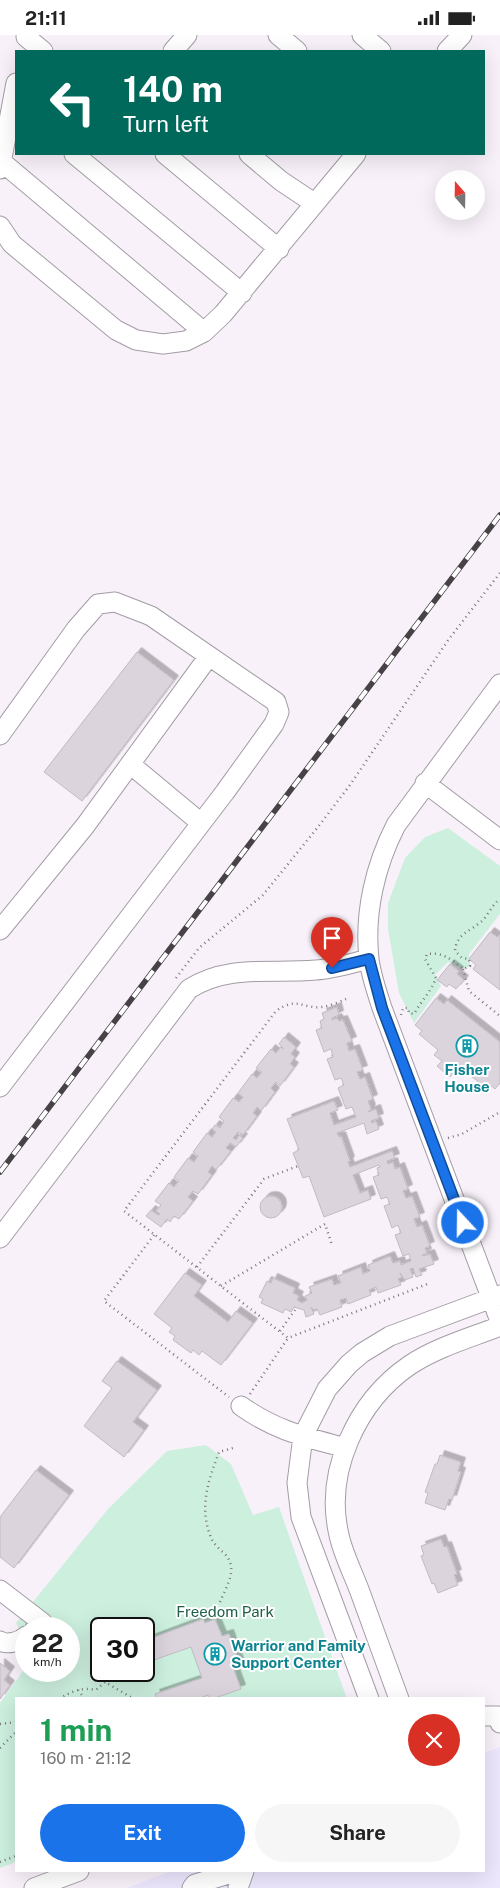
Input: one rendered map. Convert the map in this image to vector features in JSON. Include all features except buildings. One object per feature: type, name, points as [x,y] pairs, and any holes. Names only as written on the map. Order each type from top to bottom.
[{"type":"street","points":[[175,50],[187,35]]},
{"type":"street","points":[[278,35],[296,50]]},
{"type":"street","points":[[362,35],[380,50]]},
{"type":"street","points":[[25,41],[41,50]]},
{"type":"street","points":[[14,104],[1,165],[204,332]]},
{"type":"street","points":[[75,155],[242,293]]},
{"type":"street","points":[[166,155],[278,249]]},
{"type":"street","points":[[250,155],[281,181],[314,203]]},
{"type":"street","points":[[0,226],[12,244],[116,330],[149,343],[162,344],[186,341],[204,332],[242,293],[355,155]]},
{"type":"street","points":[[0,735],[76,629],[98,604],[115,602],[151,616],[276,702],[279,712],[274,724],[202,823],[0,1087]]},
{"type":"street","points":[[0,930],[85,826],[209,656]]},
{"type":"street","points":[[500,684],[425,783],[396,825],[385,847],[376,872],[369,930],[369,959],[382,1008],[496,1297],[500,1321]]},
{"type":"street","points":[[130,764],[202,823]]},
{"type":"street","points":[[425,783],[500,839]]},
{"type":"street","points":[[0,1237],[189,989],[204,979],[230,972],[316,970],[369,959]]},
{"type":"street","points":[[368,1697],[302,1517],[298,1483],[303,1436],[327,1389],[349,1364],[362,1353],[390,1336],[496,1297]]},
{"type":"street","points":[[400,1695],[339,1535],[336,1517],[338,1482],[346,1448],[352,1432],[371,1402],[395,1376],[432,1353],[500,1326]]},
{"type":"street","points":[[241,1406],[258,1419],[281,1430],[346,1448]]},
{"type":"street","points":[[0,1590],[35,1617]]},
{"type":"street","points":[[334,1606],[361,1595]]},
{"type":"street","points":[[0,1641],[4,1643],[15,1641]]},
{"type":"street","points":[[34,1888],[76,1872]]},
{"type":"street","points":[[192,1888],[195,1884],[236,1872]]},
{"type":"street","points":[[238,1888],[244,1872]]},
{"type":"path","points":[[175,980],[199,948],[263,895],[318,827],[350,785],[449,639],[500,573]]},
{"type":"path","points":[[463,969],[470,966],[468,959],[462,958],[455,951],[455,945],[460,937],[480,923],[489,909],[500,899]]},
{"type":"path","points":[[400,1018],[403,1008],[408,1008],[409,1013],[414,1014],[434,984],[436,978],[425,959],[426,954],[437,953],[463,969],[469,991],[500,1016]]},
{"type":"path","points":[[288,1338],[124,1211],[276,1011],[286,1003],[322,1007],[346,999]]},
{"type":"path","points":[[448,1138],[462,1134],[500,1112]]},
{"type":"path","points":[[197,1267],[264,1179],[298,1166]]},
{"type":"path","points":[[221,1286],[325,1224],[332,1245]]},
{"type":"path","points":[[154,1235],[104,1301],[241,1406],[288,1338],[430,1283]]},
{"type":"path","points":[[280,1331],[295,1310]]},
{"type":"path","points":[[220,1602],[233,1571],[230,1559],[216,1545],[209,1533],[204,1502],[208,1484],[220,1452],[232,1448]]},
{"type":"path","points":[[63,1697],[85,1688],[96,1690],[105,1682],[131,1697]]},
{"type":"path","points":[[78,1690],[83,1697]]},
{"type":"path","points":[[0,1724],[15,1722]]},
{"type":"path","points":[[0,1748],[15,1733]]},
{"type":"path","points":[[0,1862],[15,1856]]},
{"type":"shaded area","points":[[500,1747],[500,1888],[127,1888],[168,1872],[485,1872],[485,1753]]},
{"type":"green space","points":[[448,828],[500,866],[500,914],[469,954],[470,966],[463,969],[448,962],[435,975],[441,986],[414,1023],[399,993],[388,929],[388,903],[405,858],[425,837]]},
{"type":"green space","name":"Freedom Park","points":[[206,1445],[231,1464],[253,1515],[279,1507],[346,1697],[15,1697],[15,1862],[0,1868],[0,1703],[15,1682],[80,1682],[80,1617],[21,1617],[108,1509],[167,1451]]},
{"type":"railway","points":[[0,1172],[500,515]]},
{"type":"place","name":"Fisher House","points":[[467,1046]]},
{"type":"place","name":"Warrior and Family Support Center","points":[[215,1654]]},
{"type":"route","points":[[332,968],[369,959],[382,1008],[463,1223]]}]
